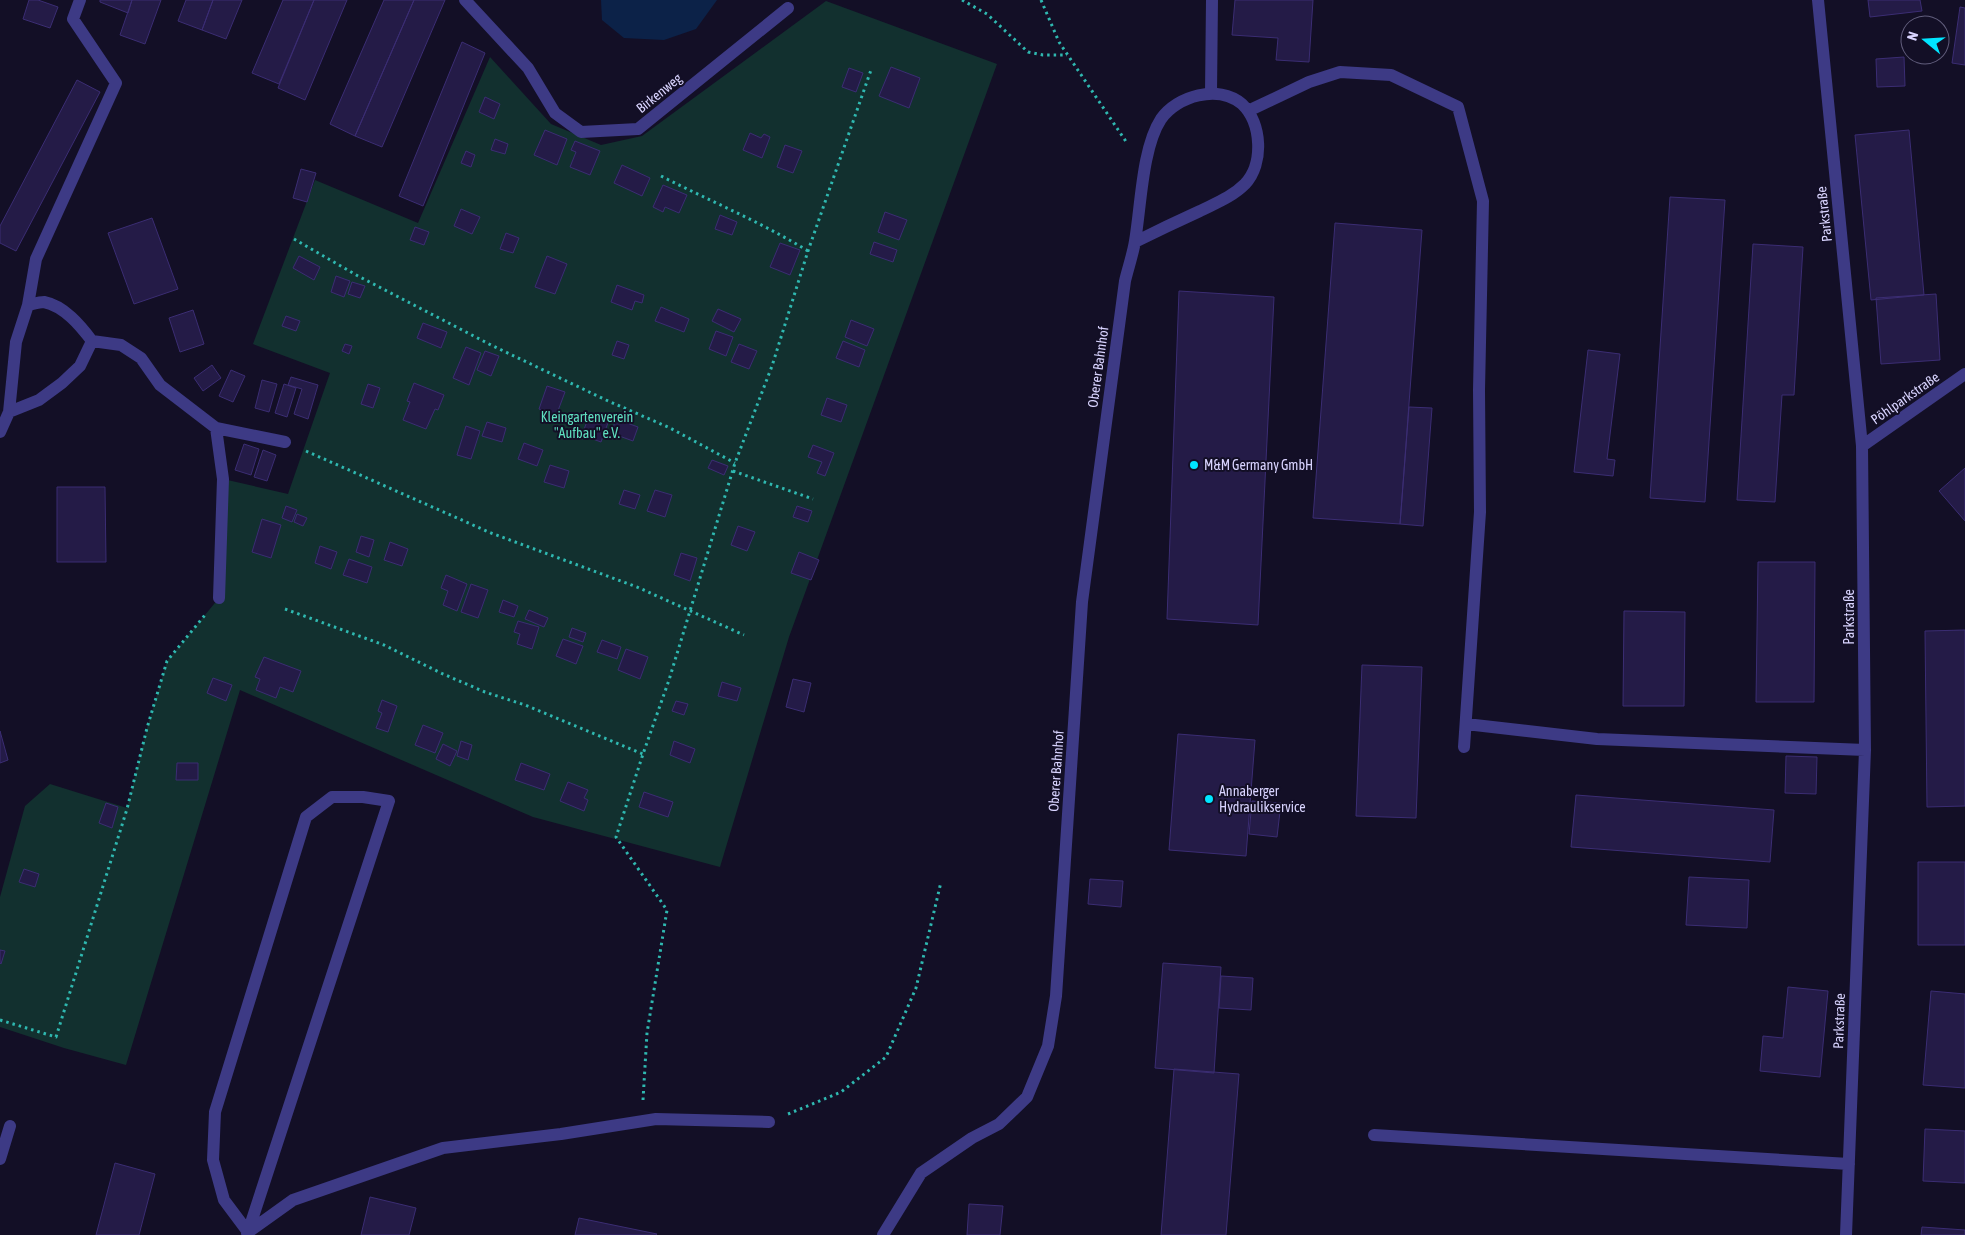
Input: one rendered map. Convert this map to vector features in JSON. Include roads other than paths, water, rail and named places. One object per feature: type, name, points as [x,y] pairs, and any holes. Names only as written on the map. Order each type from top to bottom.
[{"type":"street","points":[[0,432],[9,412],[16,342],[28,305],[36,259],[116,83],[73,19],[80,0]]},
{"type":"street","name":"Birkenweg","points":[[465,0],[528,68],[555,113],[582,132],[638,129],[788,8]]},
{"type":"street","points":[[1135,242],[1232,196],[1247,182],[1256,164],[1258,151],[1256,130],[1248,111],[1241,103],[1222,95],[1211,93],[1212,0]]},
{"type":"street","name":"Parkstraße","points":[[1818,0],[1862,446],[1865,750],[1846,1235]]},
{"type":"street","points":[[1248,111],[1308,82],[1340,72],[1391,75],[1458,108],[1483,201],[1479,390],[1480,512],[1464,747]]},
{"type":"street","name":"Oberer Bahnhof","points":[[883,1235],[921,1173],[972,1138],[999,1124],[1027,1097],[1048,1046],[1056,996],[1082,602],[1125,281],[1135,242],[1142,184],[1153,137],[1161,119],[1177,103],[1211,93]]},
{"type":"street","points":[[28,305],[42,302],[57,306],[81,325],[92,341],[121,344],[141,358],[160,386],[216,428],[285,442]]},
{"type":"street","points":[[9,412],[39,400],[62,384],[80,366],[92,341]]},
{"type":"street","name":"Pöhlparkstraße","points":[[1862,446],[1965,374]]},
{"type":"street","points":[[216,428],[223,479],[219,598]]},
{"type":"street","points":[[1466,724],[1597,739],[1865,750]]},
{"type":"street","points":[[363,796],[389,801],[298,1073],[247,1233],[224,1200],[213,1160],[215,1112],[298,838],[306,817],[332,797],[363,796]]},
{"type":"street","points":[[247,1233],[293,1200],[444,1148],[561,1134],[656,1119],[769,1122]]},
{"type":"street","points":[[0,1159],[10,1126]]},
{"type":"street","points":[[1374,1135],[1849,1164]]},
{"type":"water","points":[[601,0],[717,0],[696,29],[664,40],[624,38],[602,20]]},
{"type":"place","name":"M&M Germany GmbH","points":[[1194,465]]},
{"type":"place","name":"Annaberger Hydraulikservice","points":[[1209,799]]},
{"type":"park label","name":"Kleingartenverein \"Aufbau\" e.V.","points":[[587,426]]}]
